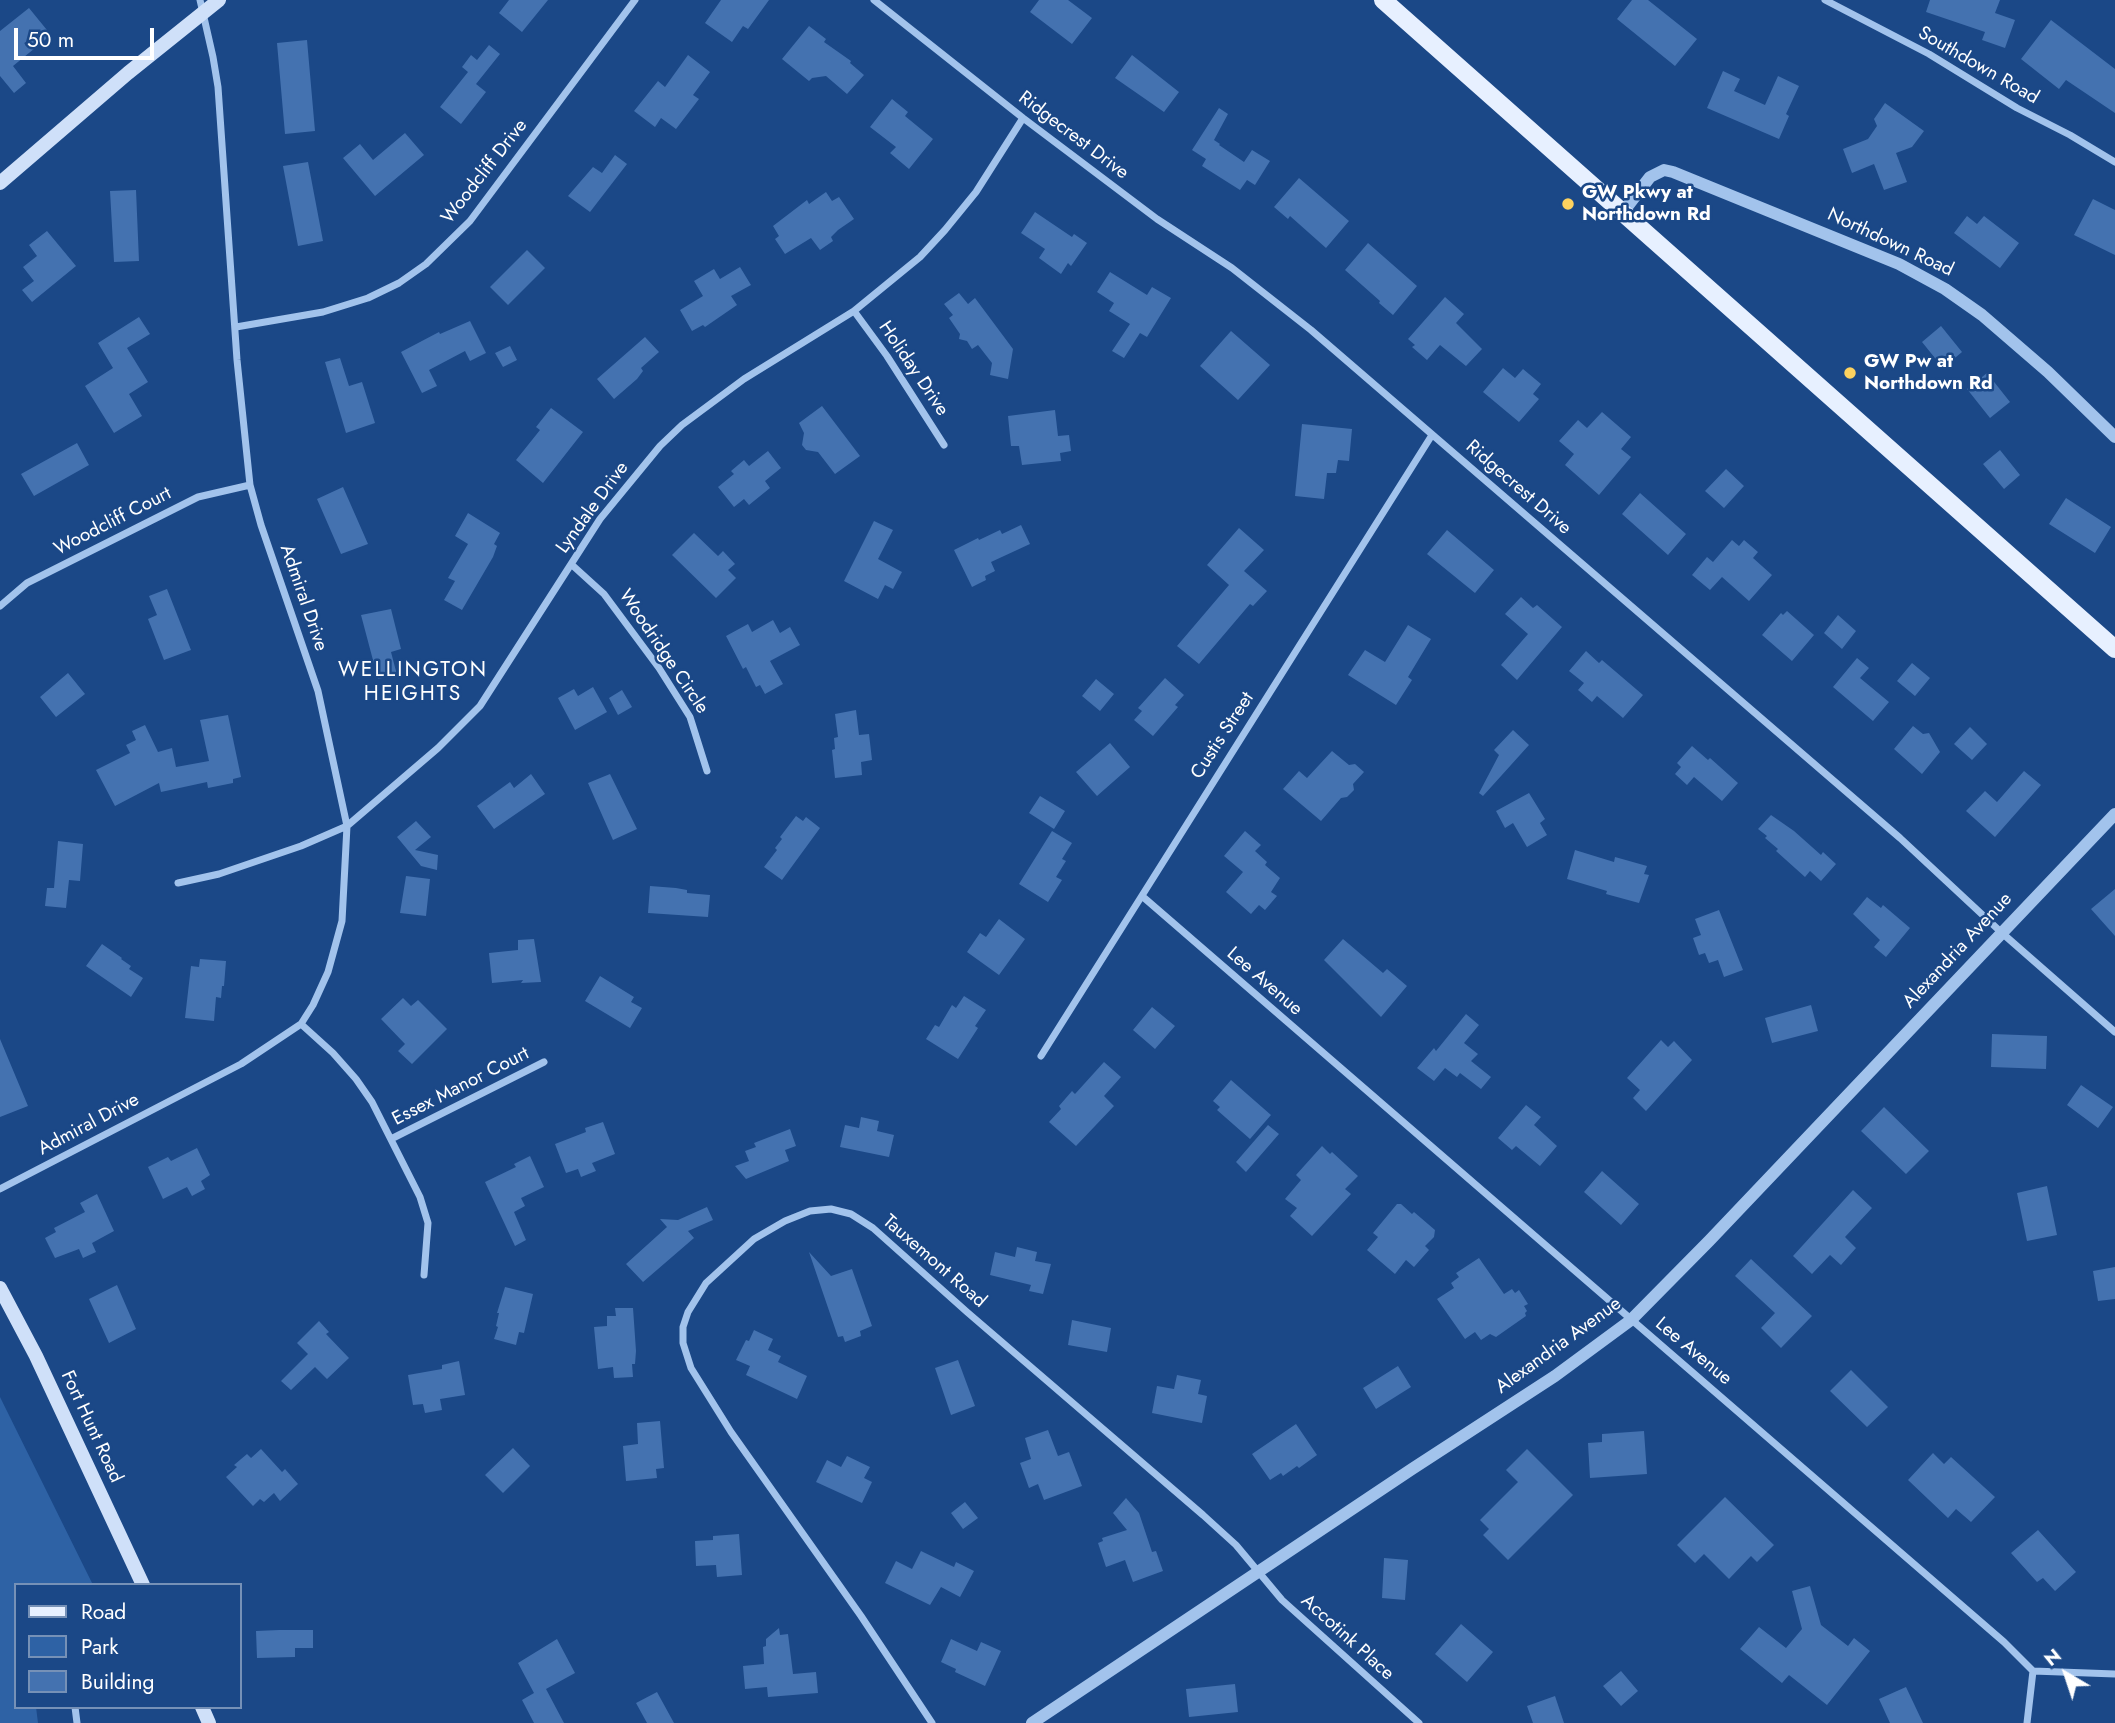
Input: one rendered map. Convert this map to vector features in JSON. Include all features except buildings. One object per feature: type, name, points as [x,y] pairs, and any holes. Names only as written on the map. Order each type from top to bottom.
[{"type":"main road","points":[[0,183],[202,6],[219,0]]},
{"type":"main road","points":[[1383,0],[2115,649]]},
{"type":"main road","name":"Fort Hunt Road","points":[[0,1288],[36,1356],[142,1583]]},
{"type":"street","name":"Woodcliff Drive","points":[[236,327],[323,312],[368,298],[399,283],[426,264],[470,221],[635,0]]},
{"type":"street","name":"Ridgecrest Drive","points":[[874,0],[1023,118],[1157,219],[1272,298],[1900,838],[2002,933],[2115,1032]]},
{"type":"street","name":"Southdown Road","points":[[1825,0],[1929,54],[2017,108],[2115,162]]},
{"type":"street","name":"Admiral Drive","points":[[0,1189],[241,1064],[301,1024],[328,972],[337,941],[345,881],[347,826],[317,691],[250,485],[218,87],[202,6]]},
{"type":"street","name":"Lyndale Drive","points":[[178,883],[219,874],[301,846],[347,826],[438,748],[480,706],[620,492],[660,446],[682,425],[744,379],[854,312],[888,285],[946,230],[976,192],[1023,118]]},
{"type":"street","name":"Northdown Road","points":[[1623,212],[1650,177],[1664,170],[1899,264],[1945,289],[1982,315],[2048,372],[2115,437]]},
{"type":"street","name":"Holiday Drive","points":[[854,312],[887,356],[944,445]]},
{"type":"street","name":"Custis Street","points":[[1041,1056],[1432,435]]},
{"type":"street","name":"Woodcliff Court","points":[[0,606],[27,583],[198,498],[250,485]]},
{"type":"street","name":"Woodridge Circle","points":[[571,564],[604,594],[659,668],[690,717],[707,771]]},
{"type":"street","name":"Alexandria Avenue","points":[[1032,1723],[1555,1376],[1630,1320],[1709,1241],[2115,814]]},
{"type":"street","name":"Lee Avenue","points":[[1142,896],[2004,1642],[2033,1671]]},
{"type":"street","points":[[301,1024],[333,1053],[356,1079],[372,1102],[391,1139],[426,1211],[428,1223],[424,1275]]},
{"type":"street","name":"Essex Manor Court","points":[[391,1139],[544,1062]]},
{"type":"street","name":"Tauxemont Road","points":[[932,1723],[861,1616],[731,1432],[688,1361],[683,1343],[683,1327],[688,1312],[706,1283],[754,1239],[785,1221],[810,1211],[831,1209],[850,1214],[873,1228],[1203,1515],[1236,1545],[1259,1572]]},
{"type":"street","name":"Accotink Place","points":[[1259,1572],[1282,1600],[1419,1723]]},
{"type":"street","points":[[2027,1723],[2033,1671],[2115,1674]]},
{"type":"green space","points":[[0,1397],[92,1583],[14,1583],[14,1709],[36,1709],[38,1723],[0,1723]]},
{"type":"place","name":"GW Pkwy at Northdown Rd","points":[[1568,204]]},
{"type":"place","name":"GW Pw at Northdown Rd","points":[[1850,373]]},
{"type":"district","name":"WELLINGTON HEIGHTS","points":[[413,683]]}]
